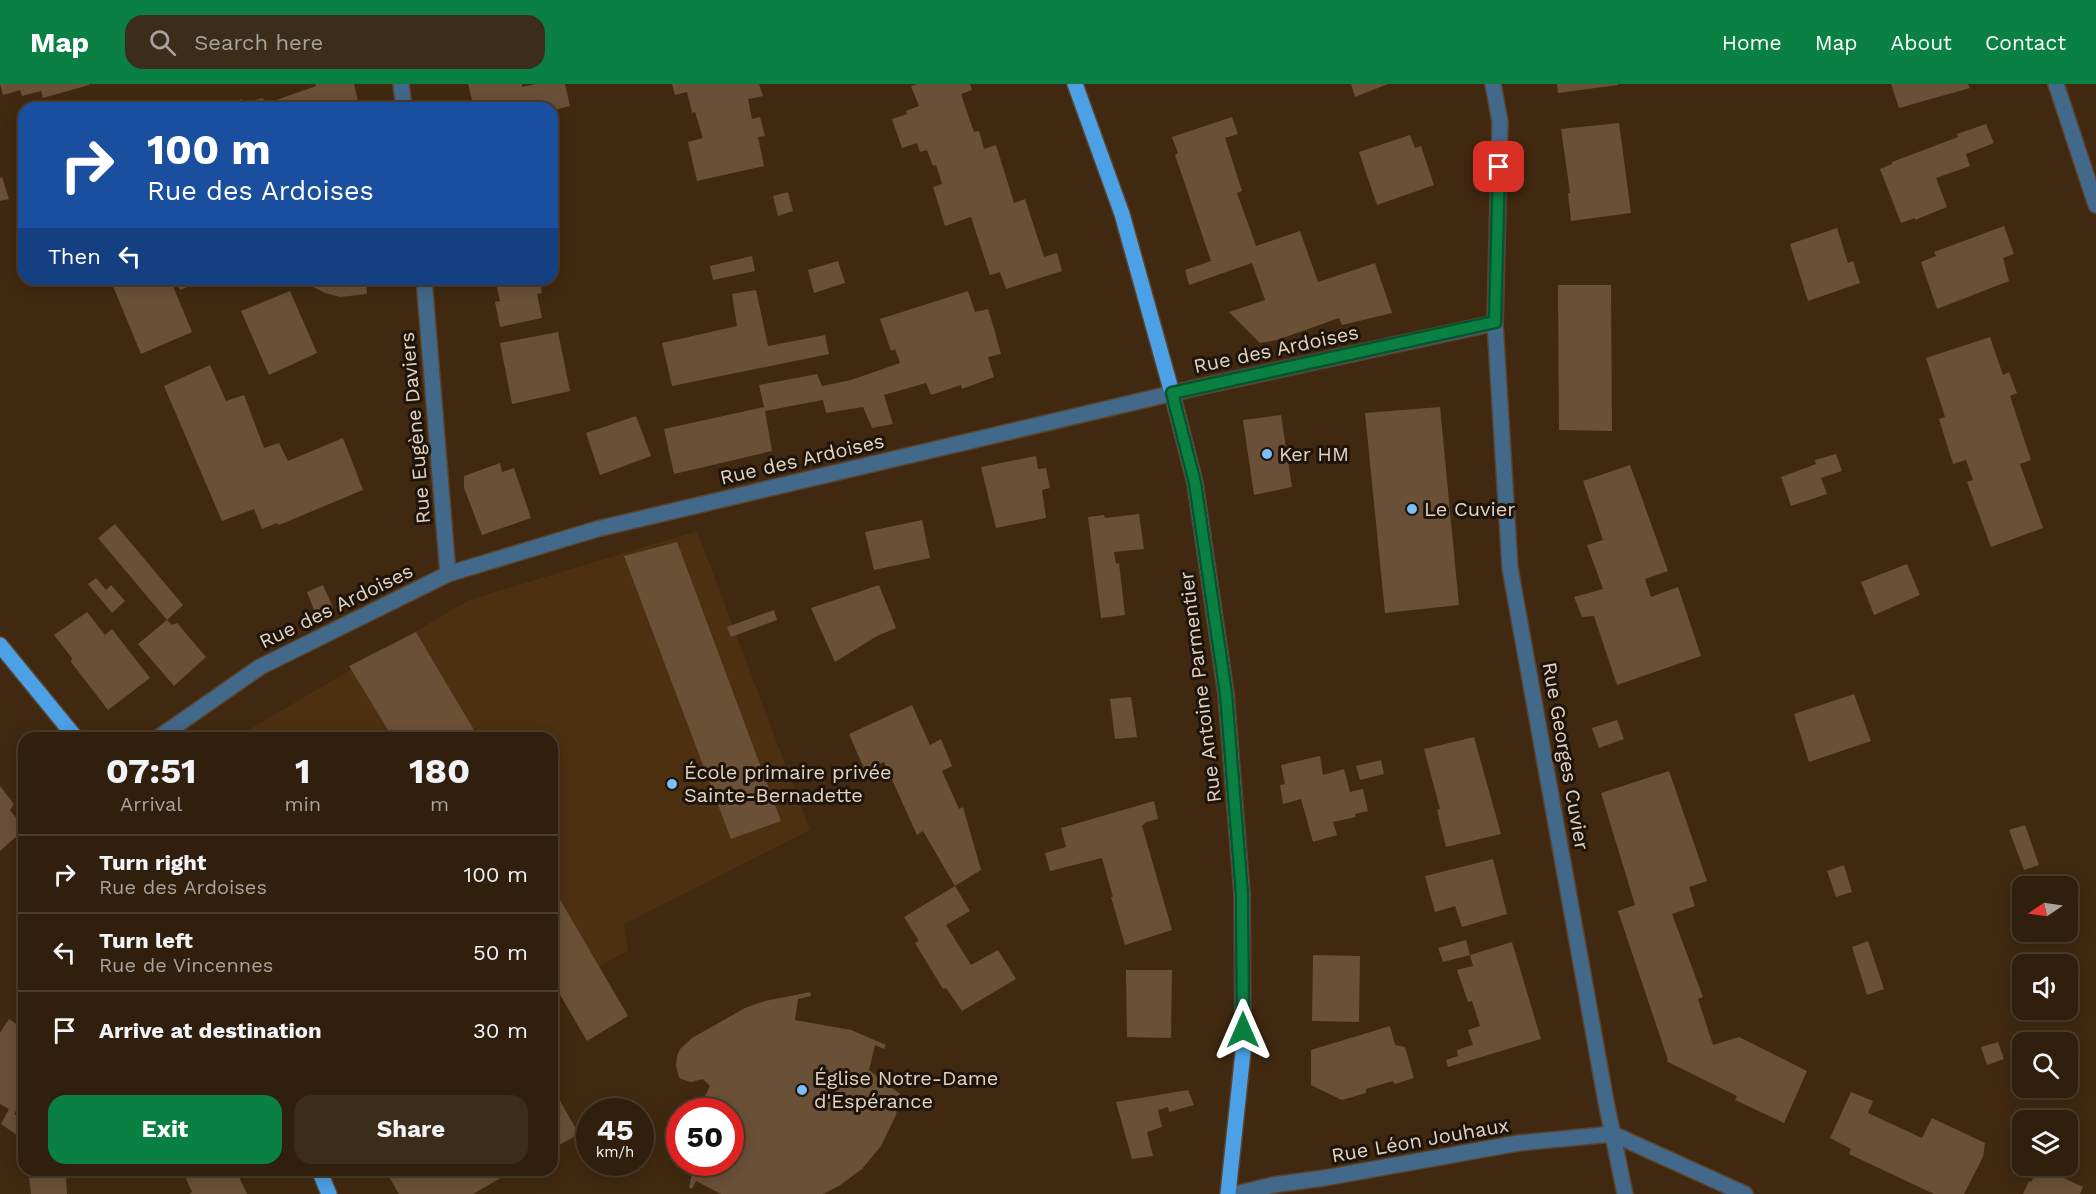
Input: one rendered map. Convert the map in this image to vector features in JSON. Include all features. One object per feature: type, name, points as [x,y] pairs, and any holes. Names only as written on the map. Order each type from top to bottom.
[{"type":"main road","name":"Rue Antoine Parmentier","points":[[1076,84],[1122,214],[1195,483],[1226,694],[1242,894],[1243,1052],[1228,1194]]},
{"type":"main road","points":[[0,645],[71,732]]},
{"type":"main road","points":[[322,1176],[329,1194]]},
{"type":"street","points":[[401,84],[403,102]]},
{"type":"street","name":"Rue Georges Cuvier","points":[[1493,84],[1500,122],[1495,322],[1510,568],[1612,1134],[1625,1194]]},
{"type":"street","points":[[2056,84],[2096,205]]},
{"type":"street","name":"Rue Eugène Daviers","points":[[424,285],[448,574]]},
{"type":"street","name":"Rue des Ardoises","points":[[167,732],[260,667],[448,574],[597,529],[1172,393],[1495,322]]},
{"type":"street","points":[[1612,1134],[1745,1194]]},
{"type":"street","name":"Rue Léon Jouhaux","points":[[1235,1194],[1273,1185],[1519,1143],[1612,1134]]},
{"type":"shaded area","name":"École primaire privée Sainte-Bernadette","points":[[697,531],[810,830],[624,924],[628,951],[558,988],[558,732],[245,732],[469,600]]},
{"type":"building","points":[[0,84],[89,85],[43,98],[41,91],[22,96],[20,90],[3,95]]},
{"type":"building","points":[[315,84],[354,84],[358,101],[271,102],[316,86]]},
{"type":"building","points":[[468,84],[522,84],[522,87],[536,84],[565,84],[570,106],[558,109],[558,102],[472,102]]},
{"type":"building","points":[[672,84],[759,84],[763,96],[748,99],[752,119],[760,117],[765,136],[758,137],[764,166],[697,181],[688,142],[703,138],[695,112],[692,113],[687,92],[675,95]]},
{"type":"building","points":[[970,84],[972,90],[961,94],[974,132],[979,131],[984,149],[996,145],[1014,203],[1025,199],[1044,257],[1057,253],[1062,271],[1006,289],[1000,272],[990,275],[971,217],[945,226],[933,187],[942,184],[936,165],[933,166],[927,150],[920,152],[917,143],[902,148],[892,119],[907,114],[906,111],[919,106],[911,86]]},
{"type":"building","points":[[1351,84],[1388,84],[1355,97]]},
{"type":"building","points":[[1557,84],[1618,84],[1618,85],[1558,93]]},
{"type":"building","points":[[1891,84],[1968,84],[1970,88],[1899,108]]},
{"type":"building","points":[[263,98],[264,102],[248,102]]},
{"type":"building","points":[[1232,117],[1238,134],[1225,138],[1242,191],[1237,193],[1256,246],[1300,231],[1318,282],[1375,263],[1392,313],[1342,325],[1339,318],[1277,340],[1260,343],[1229,312],[1265,300],[1252,263],[1189,285],[1185,270],[1211,261],[1175,155],[1178,153],[1172,137]]},
{"type":"building","points":[[1619,123],[1631,213],[1571,221],[1568,193],[1570,193],[1561,129]]},
{"type":"building","points":[[1986,124],[1994,143],[1966,154],[1970,166],[1936,178],[1947,207],[1901,223],[1880,169],[1892,162],[1958,137],[1957,134]]},
{"type":"building","points":[[1410,135],[1415,148],[1421,146],[1434,185],[1377,205],[1359,152]]},
{"type":"building","points":[[2,177],[9,199],[0,201],[0,178]]},
{"type":"building","points":[[788,192],[793,211],[778,216],[773,196]]},
{"type":"building","points":[[2004,226],[2014,254],[2003,258],[2009,281],[1937,309],[1921,262],[1936,256],[1934,252]]},
{"type":"building","points":[[1837,228],[1848,263],[1853,261],[1860,283],[1808,301],[1790,244]]},
{"type":"building","points":[[752,256],[755,271],[713,280],[710,266]]},
{"type":"building","points":[[838,261],[845,283],[814,293],[808,270]]},
{"type":"building","points":[[112,285],[172,285],[192,332],[141,354]]},
{"type":"building","points":[[178,285],[192,285],[180,290]]},
{"type":"building","points":[[310,285],[366,285],[367,294],[340,297],[325,293]]},
{"type":"building","points":[[496,285],[540,285],[542,293],[537,294],[542,318],[500,327],[495,302],[500,301]]},
{"type":"building","points":[[1558,285],[1611,285],[1612,431],[1559,430]]},
{"type":"building","points":[[756,290],[768,346],[825,335],[829,354],[672,386],[662,343],[737,326],[732,294]]},
{"type":"building","points":[[290,291],[317,353],[269,375],[241,311]]},
{"type":"building","points":[[968,291],[975,312],[988,309],[995,332],[1001,354],[988,357],[994,377],[962,389],[961,385],[931,395],[926,383],[884,395],[893,424],[872,428],[863,407],[826,413],[823,400],[765,411],[772,451],[674,474],[664,429],[764,407],[759,385],[817,374],[822,386],[851,380],[900,363],[895,349],[891,351],[880,319]]},
{"type":"building","points":[[558,332],[570,391],[512,404],[500,343]]},
{"type":"building","points":[[1990,337],[2003,375],[2009,372],[2017,393],[2010,396],[2031,460],[2020,464],[2043,528],[1991,547],[1967,482],[1973,480],[1966,460],[1953,464],[1939,419],[1945,417],[1926,358]]},
{"type":"building","points":[[210,365],[226,401],[244,395],[264,448],[279,443],[288,461],[343,438],[363,490],[279,525],[277,523],[262,529],[254,509],[222,521],[164,386]]},
{"type":"building","name":"Le Cuvier","points":[[1440,407],[1459,605],[1385,613],[1365,413]]},
{"type":"building","name":"Ker HM","points":[[1281,415],[1292,487],[1254,495],[1243,420]]},
{"type":"building","points":[[636,416],[651,456],[600,475],[586,433]]},
{"type":"building","points":[[1836,454],[1842,471],[1821,478],[1827,494],[1791,506],[1781,477],[1816,464],[1815,460]]},
{"type":"building","points":[[1036,456],[1038,469],[1046,468],[1050,488],[1042,490],[1046,518],[996,528],[981,467]]},
{"type":"building","points":[[500,463],[502,472],[514,468],[531,518],[482,535],[464,488],[464,476]]},
{"type":"building","points":[[1630,465],[1668,571],[1645,579],[1651,597],[1678,587],[1701,656],[1617,685],[1594,616],[1582,617],[1574,597],[1603,589],[1587,545],[1603,540],[1583,481]]},
{"type":"building","points":[[1139,514],[1144,549],[1114,552],[1116,564],[1119,563],[1125,615],[1101,618],[1088,517],[1104,515],[1105,518]]},
{"type":"building","points":[[922,520],[930,558],[874,570],[865,532]]},
{"type":"building","points":[[115,524],[183,605],[167,620],[98,538]]},
{"type":"building","points":[[677,542],[781,821],[731,839],[624,556]]},
{"type":"building","points":[[1907,564],[1920,595],[1874,615],[1861,582]]},
{"type":"building","points":[[96,578],[106,590],[111,585],[125,601],[112,613],[88,584]]},
{"type":"building","points":[[323,585],[333,607],[316,615],[307,592]]},
{"type":"building","points":[[879,585],[896,628],[877,636],[835,662],[811,608]]},
{"type":"building","points":[[774,610],[777,620],[731,637],[727,627]]},
{"type":"building","points":[[87,612],[105,635],[112,629],[150,678],[108,710],[71,662],[72,658],[54,635]]},
{"type":"building","points":[[167,620],[172,625],[177,623],[206,657],[174,686],[138,644]]},
{"type":"building","points":[[416,632],[475,732],[389,732],[349,666]]},
{"type":"building","points":[[1854,694],[1871,741],[1809,762],[1794,714]]},
{"type":"building","points":[[1131,697],[1137,737],[1115,739],[1110,699]]},
{"type":"building","points":[[912,705],[930,745],[941,739],[952,766],[942,771],[959,809],[963,807],[981,870],[955,886],[923,831],[917,835],[884,762],[865,771],[849,734]]},
{"type":"building","points":[[1617,720],[1624,739],[1599,748],[1592,728]]},
{"type":"building","points":[[1474,737],[1501,834],[1446,847],[1437,810],[1440,809],[1424,749]]},
{"type":"building","points":[[1320,756],[1323,775],[1344,769],[1350,792],[1363,789],[1368,811],[1355,814],[1356,817],[1333,822],[1337,835],[1313,842],[1301,799],[1283,804],[1280,785],[1285,784],[1281,765]]},
{"type":"building","points":[[1381,760],[1384,774],[1360,780],[1356,766]]},
{"type":"building","points":[[1669,771],[1707,881],[1689,887],[1695,906],[1672,914],[1703,997],[1698,999],[1713,1045],[1739,1037],[1807,1071],[1784,1123],[1735,1100],[1737,1096],[1666,1061],[1668,1060],[1618,911],[1635,905],[1601,793]]},
{"type":"building","points":[[0,786],[14,804],[10,810],[18,820],[18,835],[0,851]]},
{"type":"building","points":[[1154,801],[1158,819],[1146,822],[1142,826],[1172,930],[1125,945],[1102,858],[1050,871],[1045,853],[1066,847],[1061,828]]},
{"type":"building","points":[[2025,825],[2039,865],[2024,870],[2009,830]]},
{"type":"building","points":[[1493,859],[1507,914],[1462,927],[1455,906],[1435,912],[1425,876]]},
{"type":"building","points":[[1844,865],[1852,892],[1836,897],[1827,871]]},
{"type":"building","points":[[955,886],[970,911],[946,925],[971,965],[998,950],[1016,979],[962,1011],[946,988],[943,989],[915,943],[919,941],[904,917]]},
{"type":"building","points":[[558,896],[628,1016],[587,1041],[558,991]]},
{"type":"building","points":[[1466,940],[1470,955],[1443,962],[1438,948]]},
{"type":"building","points":[[1868,941],[1884,989],[1867,995],[1852,947]]},
{"type":"building","points":[[1512,942],[1541,1039],[1448,1067],[1446,1060],[1458,1056],[1457,1050],[1473,1045],[1468,1030],[1480,1026],[1472,1001],[1468,1002],[1457,970],[1473,966],[1470,955]]},
{"type":"building","points":[[1313,955],[1360,956],[1359,1022],[1312,1021]]},
{"type":"building","points":[[1126,970],[1172,970],[1171,1038],[1127,1037]]},
{"type":"building","name":"Église Notre-Dame d'Espérance","points":[[810,992],[811,996],[798,999],[795,1020],[851,1030],[886,1045],[884,1049],[875,1045],[869,1070],[900,1094],[896,1115],[881,1146],[862,1169],[839,1186],[823,1194],[721,1194],[696,1181],[692,1189],[689,1187],[692,1176],[744,1176],[744,1098],[704,1098],[710,1086],[703,1079],[691,1082],[681,1079],[676,1066],[677,1056],[680,1049],[692,1038],[745,1008],[765,1001]]},
{"type":"building","points":[[9,1019],[18,1025],[18,1108],[14,1114],[18,1116],[18,1136],[1,1124],[9,1109],[0,1104],[0,1033]]},
{"type":"building","points":[[1390,1026],[1395,1045],[1405,1047],[1414,1078],[1366,1089],[1366,1093],[1342,1100],[1311,1085],[1311,1050]]},
{"type":"building","points":[[1998,1042],[2004,1059],[1987,1065],[1981,1047]]},
{"type":"building","points":[[1188,1090],[1194,1105],[1169,1112],[1168,1107],[1158,1110],[1162,1127],[1147,1132],[1153,1156],[1132,1159],[1116,1102]]},
{"type":"building","points":[[1851,1092],[1873,1101],[1868,1113],[1922,1138],[1932,1118],[1985,1143],[1983,1157],[1964,1194],[1934,1194],[1849,1154],[1851,1149],[1830,1138]]},
{"type":"building","points":[[558,1097],[576,1129],[576,1136],[558,1146]]},
{"type":"building","points":[[66,1176],[67,1194],[31,1194],[29,1178]]},
{"type":"building","points":[[185,1176],[239,1176],[247,1194],[189,1194],[192,1192]]},
{"type":"building","points":[[388,1176],[504,1176],[473,1194],[399,1194]]},
{"type":"building","points":[[2034,1176],[2060,1176],[2083,1187],[2080,1194],[2023,1194],[2029,1181],[2031,1182]]},
{"type":"place","name":"Ker HM","points":[[1267,454]]},
{"type":"place","name":"Le Cuvier","points":[[1412,509]]},
{"type":"place","name":"École primaire privée Sainte-Bernadette","points":[[672,784]]},
{"type":"place","name":"Église Notre-Dame d'Espérance","points":[[802,1090]]},
{"type":"route","points":[[1243,1030],[1242,894],[1226,694],[1195,483],[1172,393],[1495,322],[1499,167]]}]
